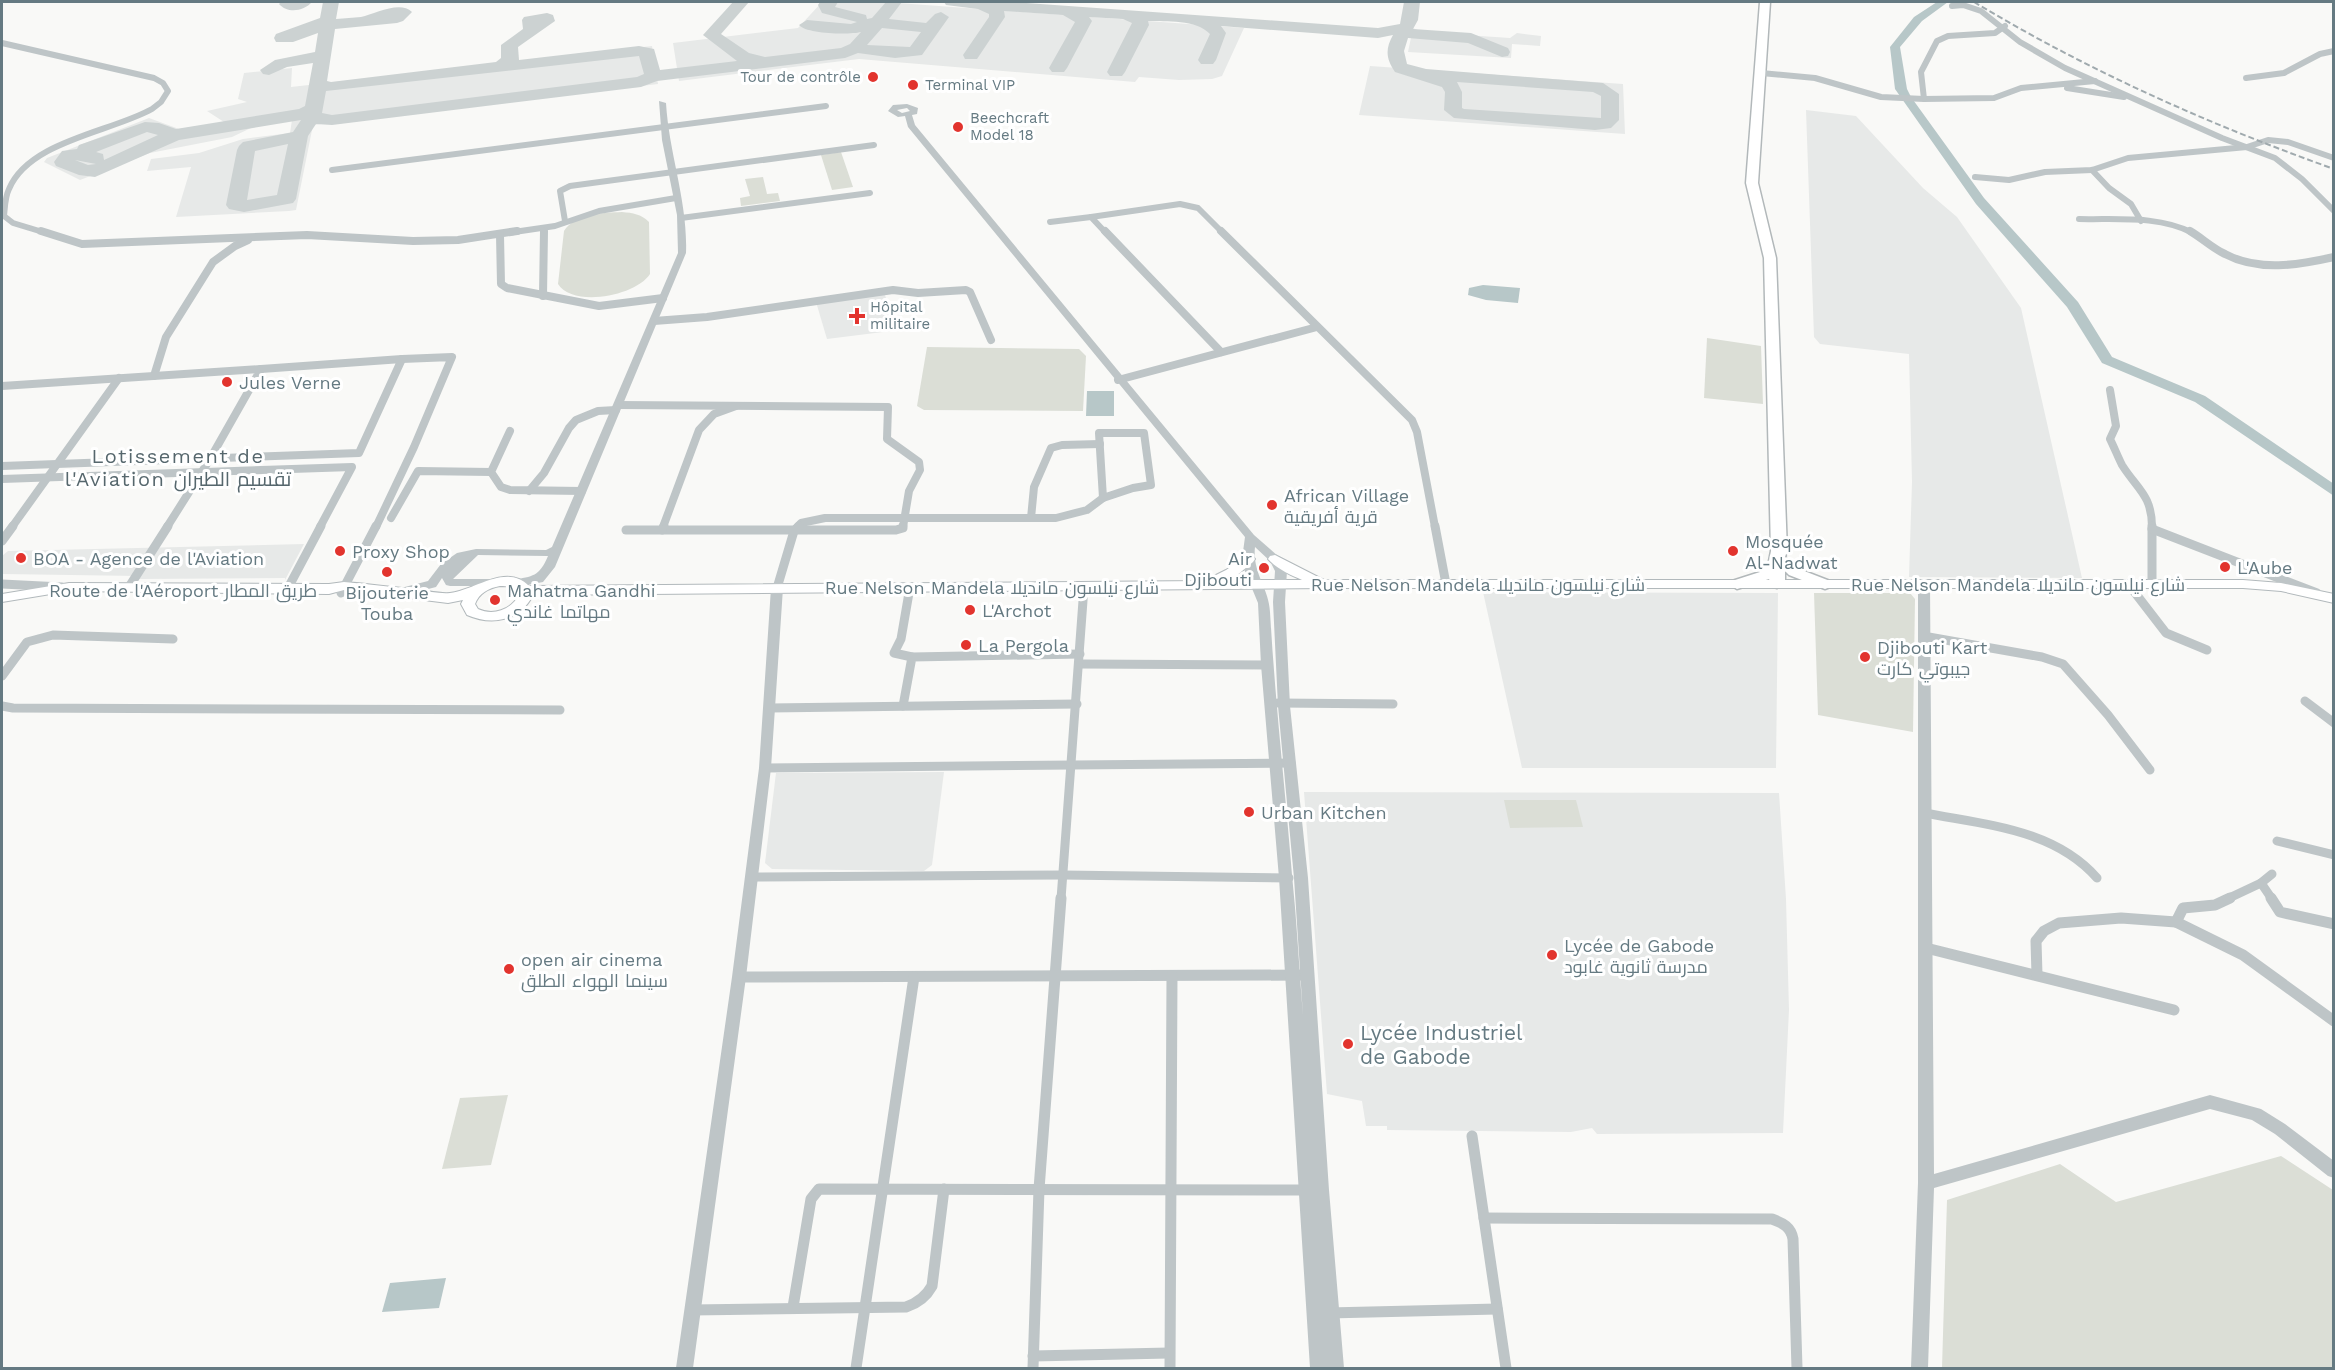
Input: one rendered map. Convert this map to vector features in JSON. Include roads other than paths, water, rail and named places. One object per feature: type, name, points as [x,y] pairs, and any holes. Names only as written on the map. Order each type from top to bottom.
[{"type":"highway","points":[[1765,2],[1752,183],[1770,258],[1780,558],[1777,583]]},
{"type":"highway","points":[[1780,558],[1787,572],[1803,584]]},
{"type":"highway","points":[[1737,584],[1765,575],[1780,558]]},
{"type":"highway","points":[[1780,558],[1800,575],[1825,584]]},
{"type":"main road","points":[[1198,586],[1231,573],[1248,559]]},
{"type":"main road","points":[[1275,559],[1293,571],[1330,584]]},
{"type":"main road","name":"Rue Nelson Mandela شارع نيلسون مانديلا","points":[[494,583],[521,587],[541,585],[621,590],[1330,584],[2265,585],[2332,599]]},
{"type":"main road","name":"Route de l'Aéroport طريق المطار","points":[[2,598],[69,587],[129,587],[338,589],[401,592],[448,598],[473,593],[494,583]]},
{"type":"main road","points":[[515,610],[524,600],[521,587]]},
{"type":"main road","name":"Route de l'Aéroport طريق المطار","points":[[338,589],[469,609],[476,615],[490,617],[515,610]]},
{"type":"main road","name":"Rue Nelson Mandela شارع نيلسون مانديلا","points":[[515,610],[549,598],[621,590]]},
{"type":"main road","points":[[469,609],[469,598],[473,593]]},
{"type":"street","points":[[1952,6],[1970,3],[2005,26],[2014,38],[2095,81],[2225,141],[2265,153],[2288,166],[2304,179],[2334,211]]},
{"type":"street","points":[[1924,99],[1921,72],[1937,41],[1948,36],[1995,33],[2005,26]]},
{"type":"street","points":[[2,43],[154,78],[163,83],[168,91],[160,105],[55,148],[35,160],[10,186],[4,216],[13,223],[82,244],[306,235],[413,241],[458,240],[544,228],[621,207],[676,198]]},
{"type":"street","points":[[2247,78],[2284,73],[2320,54],[2334,51]]},
{"type":"street","points":[[1761,73],[1815,78],[1881,97],[1924,99],[1994,98],[2021,88],[2095,81]]},
{"type":"street","points":[[2049,86],[2139,100]]},
{"type":"street","points":[[541,585],[682,254],[684,233],[662,126],[662,102]]},
{"type":"street","points":[[911,125],[908,114],[914,112],[914,108],[904,105],[892,111],[901,120],[911,125],[978,204],[1118,380],[1250,537],[1275,559],[1281,571],[1276,763],[1293,878]]},
{"type":"street","points":[[332,170],[826,106]]},
{"type":"street","points":[[1975,177],[2009,180],[2045,172],[2092,170],[2118,160],[2144,155],[2247,147],[2274,140],[2288,142],[2334,158]]},
{"type":"street","points":[[565,221],[560,191],[570,186],[672,170],[874,145]]},
{"type":"street","points":[[2092,170],[2109,188],[2131,204],[2141,222]]},
{"type":"street","points":[[681,218],[870,193]]},
{"type":"street","points":[[1050,222],[1180,204],[1198,208],[1412,420],[1417,432],[1446,584]]},
{"type":"street","points":[[1091,217],[1221,352]]},
{"type":"street","points":[[2079,219],[2175,226],[2189,230],[2229,257],[2241,262],[2289,264],[2334,257]]},
{"type":"street","points":[[543,296],[544,228]]},
{"type":"street","points":[[500,235],[501,284],[516,291],[599,306],[663,298]]},
{"type":"street","points":[[154,376],[166,337],[213,262],[234,246],[255,237]]},
{"type":"street","points":[[654,321],[707,317],[893,290],[918,293],[966,290],[970,292],[991,340]]},
{"type":"street","points":[[1118,380],[1317,327]]},
{"type":"street","points":[[2,387],[452,357],[431,411],[338,589]]},
{"type":"street","points":[[288,588],[359,453],[402,359]]},
{"type":"street","points":[[129,587],[210,459],[261,369]]},
{"type":"street","points":[[2,542],[119,378]]},
{"type":"street","points":[[2110,390],[2116,426],[2110,439],[2123,466],[2143,491],[2152,510],[2152,585]]},
{"type":"street","points":[[662,530],[699,430],[714,414],[736,406]]},
{"type":"street","points":[[529,491],[544,473],[571,424],[579,417],[589,413],[617,407],[888,407],[887,439],[919,462],[920,470],[912,478],[907,492],[903,528],[896,531],[626,530]]},
{"type":"street","points":[[491,472],[510,431]]},
{"type":"street","points":[[684,1368],[739,977],[765,768],[777,588],[794,531],[801,523],[825,518],[1031,518],[1076,515],[1094,508],[1103,498],[1133,488],[1151,485],[1144,432],[1099,433],[1103,498]]},
{"type":"street","points":[[1031,518],[1034,488],[1051,448],[1062,445],[1100,444]]},
{"type":"street","points":[[2,466],[359,453]]},
{"type":"street","points":[[2,479],[352,467]]},
{"type":"street","points":[[391,518],[418,471],[491,472]]},
{"type":"street","points":[[491,472],[501,487],[529,491],[582,491]]},
{"type":"street","points":[[2152,530],[2332,599]]},
{"type":"street","points":[[1250,537],[1248,559],[1264,603],[1267,665],[1291,763],[1293,878],[1300,975],[1336,1368]]},
{"type":"street","points":[[494,583],[450,582],[447,577],[470,556],[545,556],[556,549]]},
{"type":"street","points":[[401,592],[432,584],[445,566],[461,555],[476,552],[548,553],[556,549]]},
{"type":"street","points":[[1920,1368],[1926,1183],[1924,584]]},
{"type":"street","points":[[2,585],[69,587]]},
{"type":"street","points":[[2129,585],[2166,633],[2207,650]]},
{"type":"street","points":[[910,587],[900,639],[894,653],[912,657],[1267,665]]},
{"type":"street","points":[[1084,587],[1077,704],[1053,976],[1039,1189],[1033,1362],[1169,1353]]},
{"type":"street","points":[[2,676],[27,642],[53,635],[173,639]]},
{"type":"street","points":[[1923,636],[2042,657],[2063,664],[2108,715],[2150,770]]},
{"type":"street","points":[[903,706],[912,657]]},
{"type":"street","points":[[2305,701],[2334,723]]},
{"type":"street","points":[[1277,703],[1393,704]]},
{"type":"street","points":[[770,708],[1077,704]]},
{"type":"street","points":[[2,706],[14,708],[560,710]]},
{"type":"street","points":[[765,768],[1291,763]]},
{"type":"street","points":[[1925,813],[2034,836],[2053,843],[2073,853],[2089,865],[2097,878]]},
{"type":"street","points":[[2277,841],[2334,855]]},
{"type":"street","points":[[2175,922],[2183,908],[2215,905],[2261,883],[2272,874]]},
{"type":"street","points":[[751,877],[1062,875],[1293,878]]},
{"type":"street","points":[[2261,883],[2280,912],[2334,924]]},
{"type":"street","points":[[2037,975],[2036,941],[2044,932],[2059,924],[2121,918],[2175,922],[2243,955],[2334,1021]]},
{"type":"street","points":[[1926,948],[2174,1010]]},
{"type":"street","points":[[739,977],[1300,975]]},
{"type":"street","points":[[1300,975],[1307,1190],[1319,1368]]},
{"type":"street","points":[[1170,1368],[1172,976]]},
{"type":"street","points":[[856,1368],[914,977]]},
{"type":"street","points":[[1926,1183],[2210,1102],[2256,1114],[2280,1129],[2334,1171]]},
{"type":"street","points":[[1472,1136],[1506,1368]]},
{"type":"street","points":[[793,1307],[811,1199],[819,1189],[827,1187],[1307,1190]]},
{"type":"street","points":[[692,1310],[906,1307],[918,1304],[927,1296],[932,1286],[944,1189]]},
{"type":"street","points":[[1484,1218],[1772,1219],[1785,1224],[1793,1234],[1794,1245],[1797,1368]]},
{"type":"street","points":[[1316,1313],[1497,1310]]},
{"type":"waterway","points":[[1906,96],[1901,89],[1895,47],[1918,19],[1943,2]]},
{"type":"waterway","points":[[1909,100],[1980,201],[2073,305],[2107,360],[2200,399],[2334,491]]},
{"type":"railway","points":[[1974,2],[2061,51],[2150,95],[2241,134],[2334,169]]},
{"type":"place","name":"Tour de contrôle","points":[[873,77]]},
{"type":"place","name":"Terminal VIP","points":[[913,85]]},
{"type":"place","name":"Beechcraft Model 18","points":[[958,127]]},
{"type":"place","name":"Hôpital militaire","points":[[857,316]]},
{"type":"place","name":"Jules Verne","points":[[227,382]]},
{"type":"place","name":"African Village قرية أفريقية","points":[[1272,505]]},
{"type":"place","name":"Proxy Shop","points":[[340,551]]},
{"type":"place","name":"Mosquée Al-Nadwat","points":[[1733,551]]},
{"type":"place","name":"BOA - Agence de l'Aviation","points":[[21,558]]},
{"type":"place","name":"L'Aube","points":[[2225,567]]},
{"type":"place","name":"Air Djibouti","points":[[1264,568]]},
{"type":"place","name":"Bijouterie Touba","points":[[387,572]]},
{"type":"place","name":"Mahatma Gandhi مهاتما غاندي","points":[[495,600]]},
{"type":"place","name":"L'Archot","points":[[970,610]]},
{"type":"place","name":"La Pergola","points":[[966,645]]},
{"type":"place","name":"Djibouti Kart جيبوتي كارت","points":[[1865,657]]},
{"type":"place","name":"Urban Kitchen","points":[[1249,812]]},
{"type":"place","name":"Lycée de Gabode مدرسة ثانوية غابود","points":[[1552,955]]},
{"type":"place","name":"open air cinema سينما الهواء الطلق","points":[[509,969]]},
{"type":"place","name":"Lycée Industriel de Gabode","points":[[1348,1044]]},
{"type":"district","name":"Lotissement de l'Aviation تقسيم الطيران","points":[[178,468]]}]
